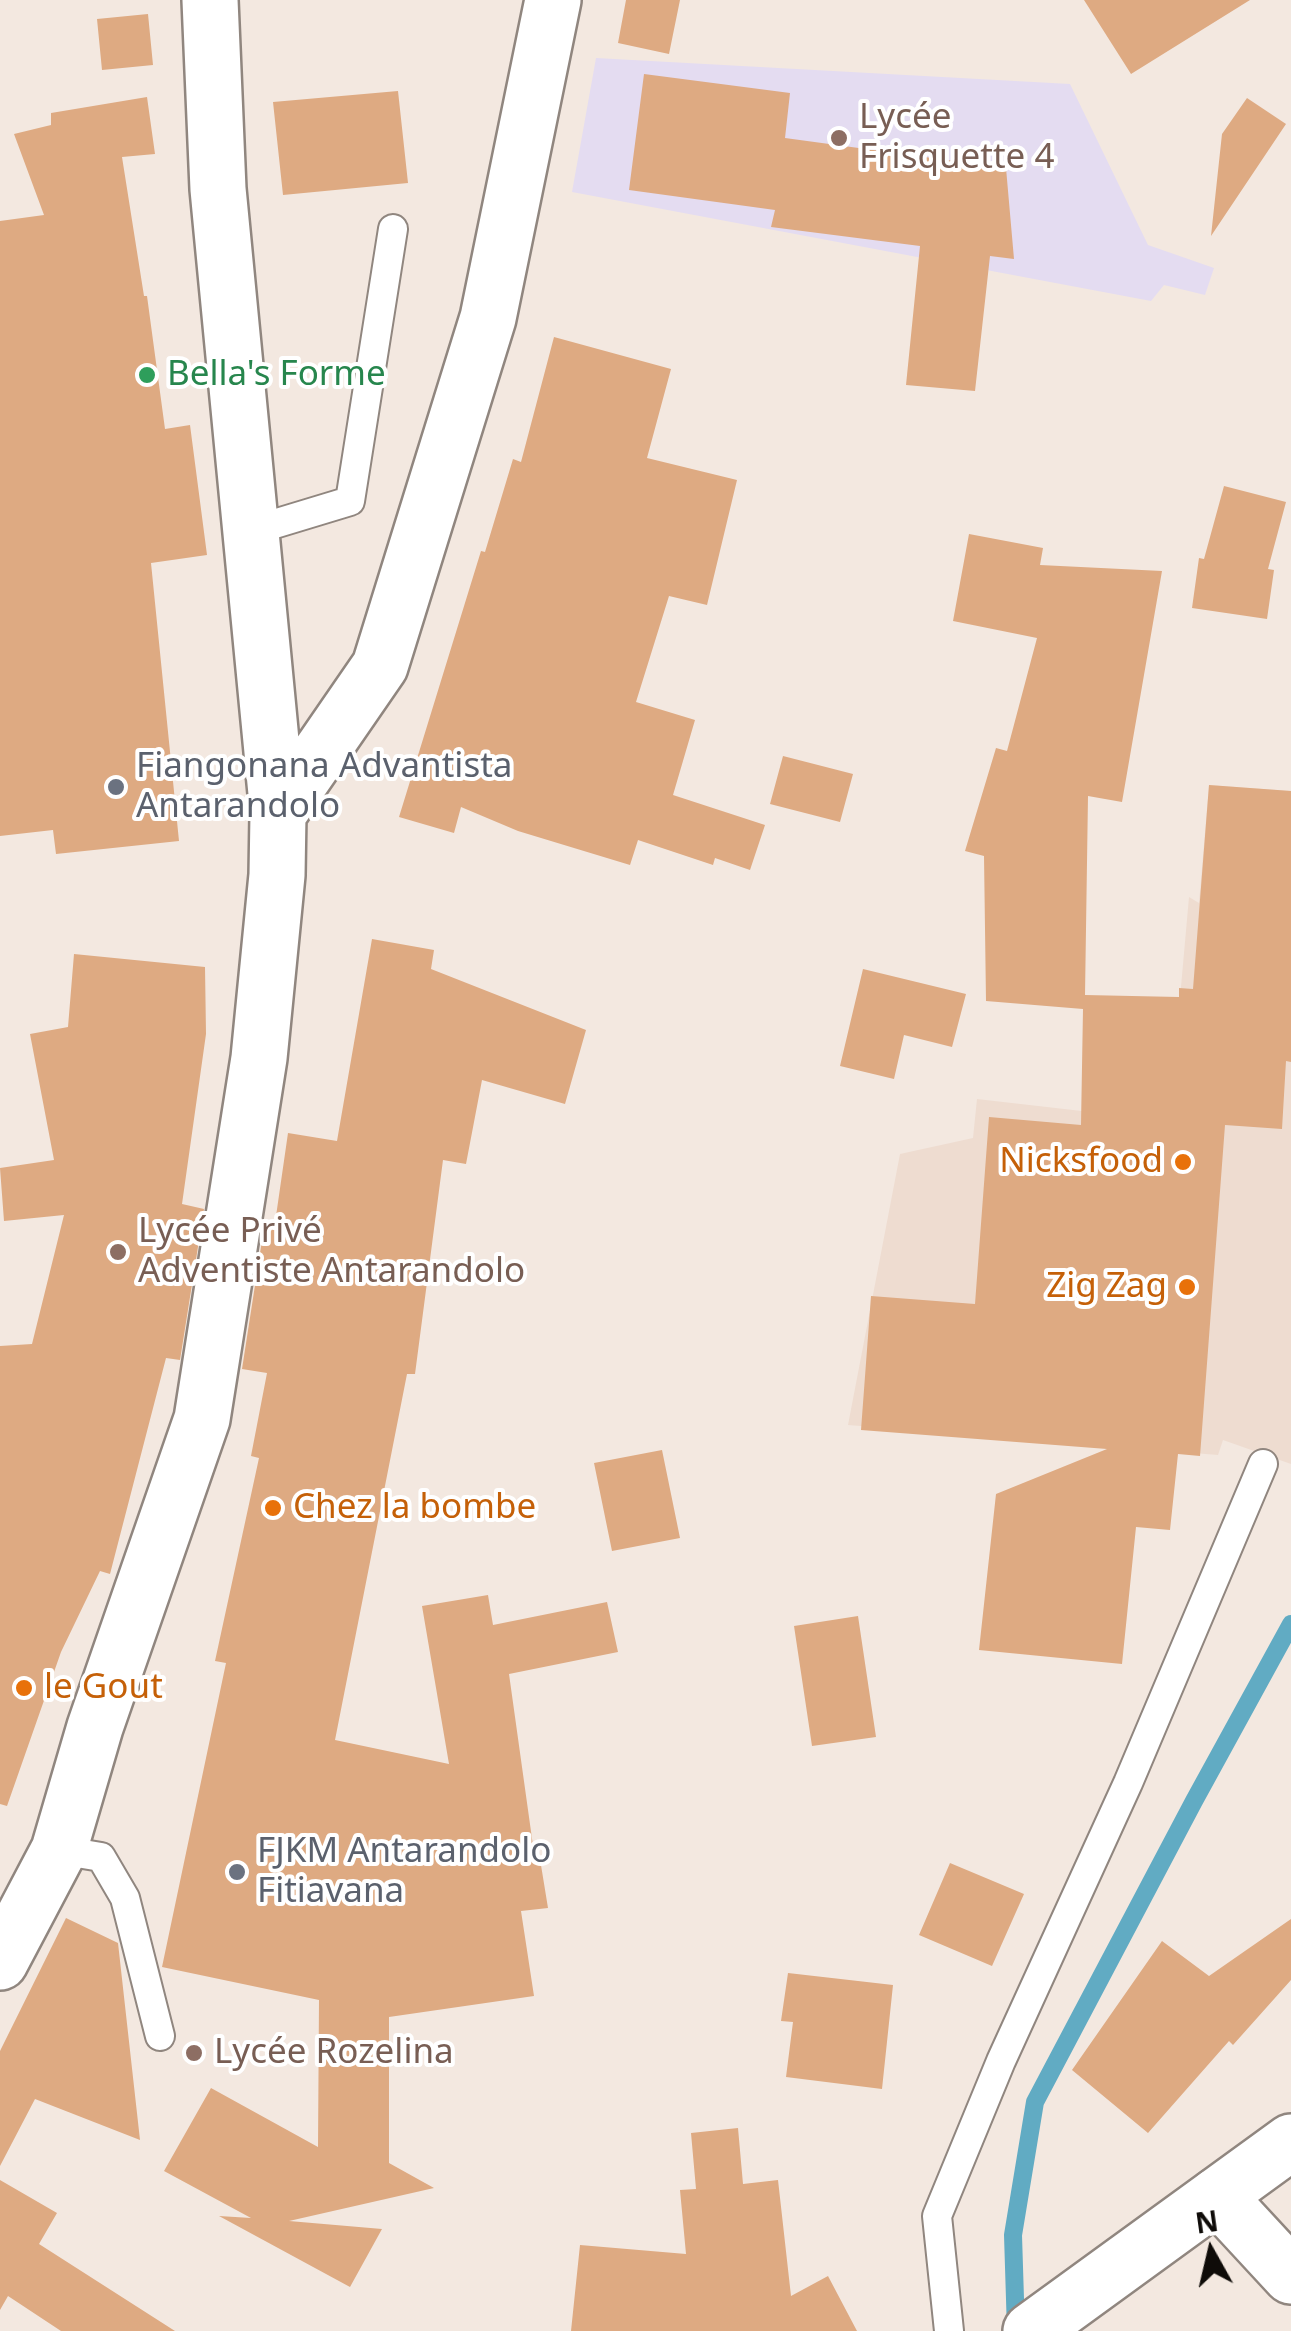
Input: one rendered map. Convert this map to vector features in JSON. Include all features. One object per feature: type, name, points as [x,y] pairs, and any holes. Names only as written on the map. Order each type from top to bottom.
[{"type":"street","points":[[0,1962],[59,1850],[95,1727],[202,1420],[259,1058],[278,814],[218,188],[210,0]]},
{"type":"street","points":[[278,814],[380,666],[488,318],[553,0]]},
{"type":"street","points":[[1032,2331],[1291,2142]]},
{"type":"street","points":[[1216,2196],[1291,2276]]},
{"type":"lane","points":[[252,531],[350,501],[393,229]]},
{"type":"lane","points":[[949,2331],[936,2216],[1001,2061],[1128,1782],[1263,1464]]},
{"type":"lane","points":[[59,1850],[101,1857],[125,1898],[160,2036]]},
{"type":"shaded area","name":"Lycée Frisquette 4","points":[[596,58],[1070,84],[1148,245],[1214,268],[1205,295],[1164,285],[1151,301],[572,192]]},
{"type":"shaded area","points":[[1209,785],[1291,791],[1291,1464],[1223,1440],[1218,1455],[848,1425],[900,1154],[973,1138],[977,1099],[1169,1121],[1189,897],[1199,903]]},
{"type":"building","points":[[626,0],[680,0],[669,54],[618,43]]},
{"type":"building","points":[[1084,0],[1250,0],[1131,74]]},
{"type":"building","points":[[148,14],[153,65],[102,70],[97,19]]},
{"type":"building","points":[[644,74],[790,93],[785,138],[1006,168],[1014,259],[990,256],[975,391],[906,385],[920,246],[771,227],[775,210],[629,190]]},
{"type":"building","points":[[398,91],[408,183],[283,195],[273,102]]},
{"type":"building","points":[[147,97],[155,154],[122,157],[165,429],[190,425],[207,555],[151,563],[179,841],[56,854],[53,830],[0,836],[0,221],[44,215],[14,134],[51,125],[51,113]]},
{"type":"building","points":[[1247,98],[1286,124],[1211,236],[1222,134]]},
{"type":"building","points":[[554,337],[671,369],[647,458],[737,480],[707,605],[669,596],[636,702],[695,720],[673,795],[765,825],[750,870],[715,858],[713,865],[638,840],[630,865],[518,831],[461,807],[454,833],[399,817],[481,551],[485,552],[513,459],[521,462]]},
{"type":"building","points":[[1224,486],[1286,502],[1268,569],[1274,570],[1267,619],[1192,608],[1199,558],[1204,559]]},
{"type":"building","points":[[969,534],[1043,548],[1040,565],[1162,571],[1122,802],[1088,796],[1085,995],[1179,997],[1179,988],[1193,989],[1209,785],[1291,791],[1291,1062],[1286,1061],[1282,1129],[1225,1125],[1200,1456],[1178,1454],[1170,1530],[1136,1527],[1122,1664],[979,1650],[996,1494],[1107,1449],[861,1430],[871,1296],[975,1304],[989,1117],[1081,1125],[1083,1009],[986,1001],[984,856],[965,851],[996,748],[1007,751],[1037,638],[953,621]]},
{"type":"building","points":[[783,756],[853,774],[840,822],[770,804]]},
{"type":"building","points":[[372,939],[434,950],[431,969],[586,1030],[565,1104],[482,1080],[466,1164],[443,1160],[415,1374],[407,1374],[335,1740],[449,1764],[422,1606],[488,1595],[493,1625],[607,1602],[618,1652],[509,1674],[535,1860],[540,1859],[548,1908],[521,1911],[534,1996],[389,2017],[389,2163],[434,2188],[289,2221],[382,2229],[350,2287],[219,2216],[251,2218],[164,2171],[211,2088],[318,2147],[319,2000],[162,1967],[226,1663],[215,1661],[259,1458],[251,1456],[267,1373],[242,1369],[265,1221],[275,1223],[288,1133],[337,1141]]},
{"type":"building","points":[[74,954],[205,967],[206,1034],[182,1204],[204,1209],[180,1360],[166,1358],[110,1574],[100,1571],[61,1652],[7,1806],[0,1804],[0,1346],[32,1344],[64,1215],[4,1221],[0,1168],[54,1160],[30,1034],[68,1027]]},
{"type":"building","points":[[863,969],[966,994],[952,1047],[904,1035],[894,1079],[840,1066]]},
{"type":"building","points":[[662,1450],[680,1538],[612,1551],[594,1463]]},
{"type":"building","points":[[858,1616],[876,1737],[812,1746],[794,1626]]},
{"type":"building","points":[[950,1863],[1024,1894],[992,1966],[919,1935]]},
{"type":"building","points":[[66,1918],[118,1943],[140,2140],[35,2099],[0,2166],[0,2051]]},
{"type":"building","points":[[1291,1919],[1291,1980],[1233,2045],[1229,2041],[1148,2133],[1072,2070],[1162,1941],[1209,1976]]},
{"type":"building","points":[[788,1973],[893,1985],[882,2089],[786,2077],[793,2022],[781,2021]]},
{"type":"building","points":[[738,2128],[743,2184],[778,2180],[791,2296],[828,2276],[857,2331],[571,2331],[580,2245],[686,2254],[680,2190],[696,2189],[691,2133]]},
{"type":"building","points":[[0,2180],[57,2213],[39,2244],[175,2331],[61,2331],[8,2296],[0,2310]]},
{"type":"waterway","points":[[1016,2331],[1013,2235],[1035,2102],[1291,1624]]},
{"type":"place","name":"Lycée Frisquette 4","points":[[839,138]]},
{"type":"place","name":"Bella's Forme","points":[[147,375]]},
{"type":"place","name":"Fiangonana Advantista Antarandolo","points":[[116,787]]},
{"type":"place","name":"Nicksfood","points":[[1183,1162]]},
{"type":"place","name":"Lycée Privé Adventiste Antarandolo","points":[[118,1252]]},
{"type":"place","name":"Zig Zag","points":[[1187,1287]]},
{"type":"place","name":"Chez la bombe","points":[[273,1508]]},
{"type":"place","name":"le Gout","points":[[24,1688]]},
{"type":"place","name":"FJKM Antarandolo Fitiavana","points":[[237,1872]]},
{"type":"place","name":"Lycée Rozelina","points":[[194,2053]]}]
